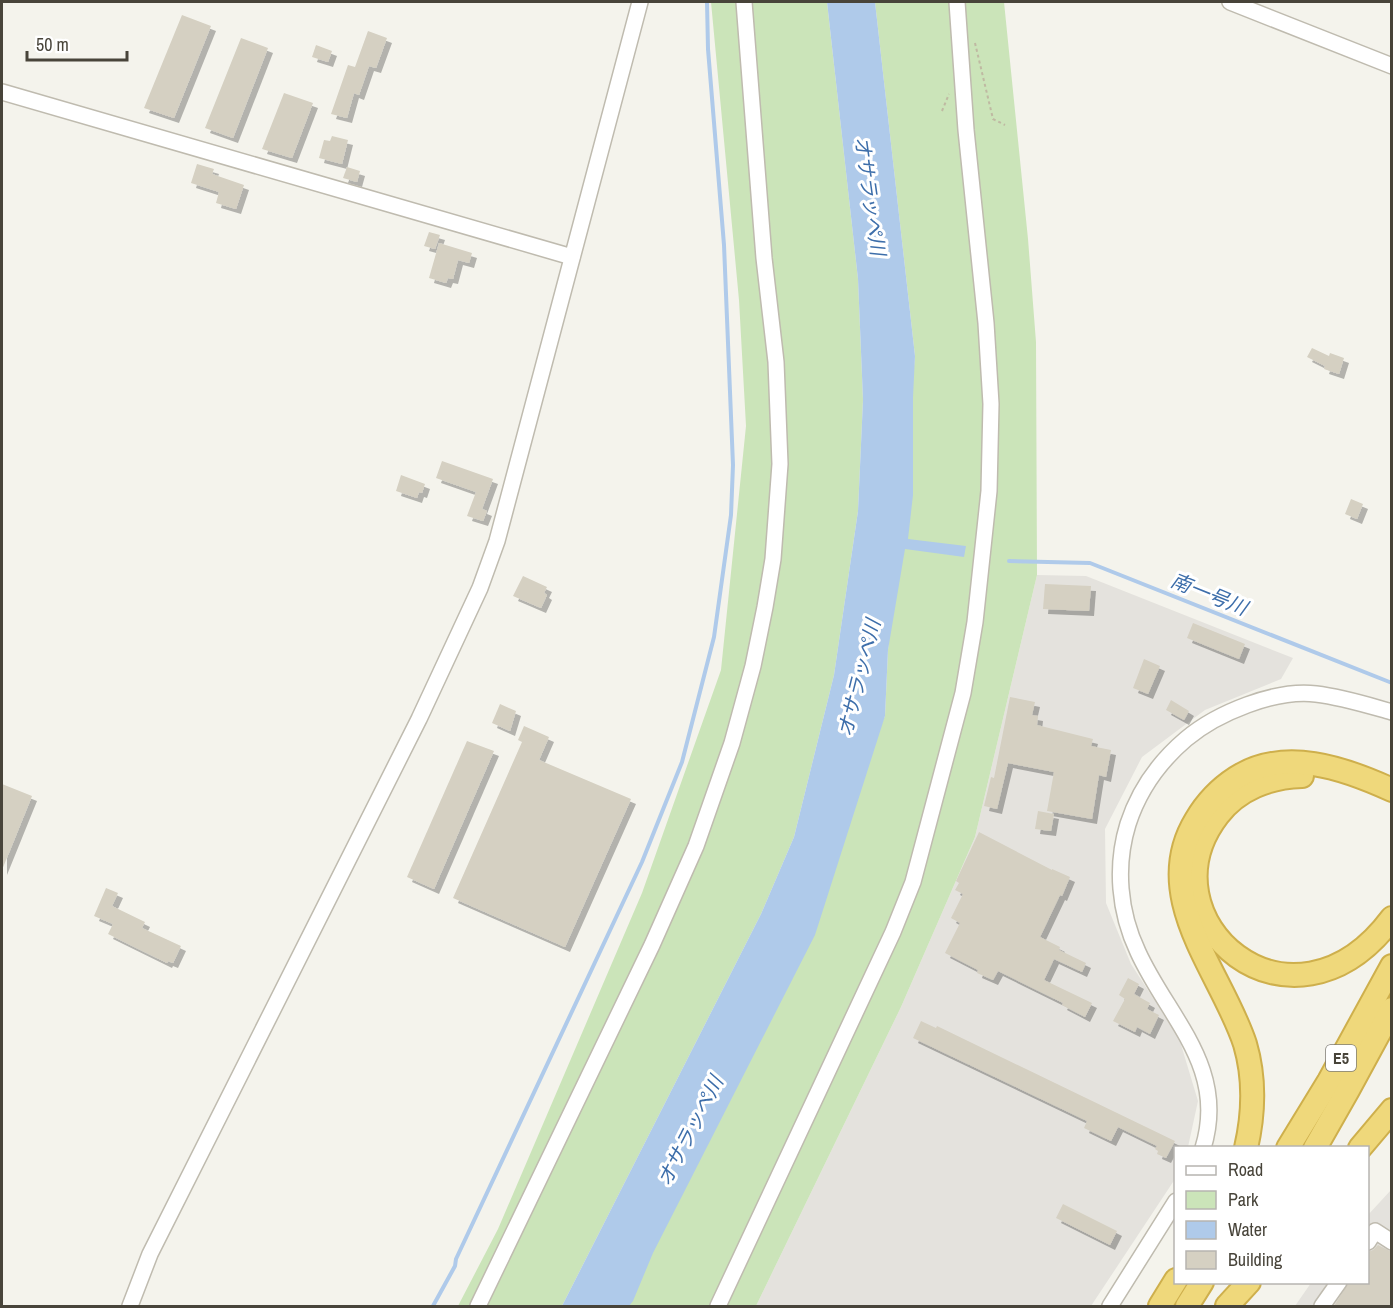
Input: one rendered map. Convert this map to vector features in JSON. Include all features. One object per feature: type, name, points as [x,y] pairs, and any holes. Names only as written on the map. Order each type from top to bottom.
[{"type":"highway","points":[[1246,1146],[1253,1089],[1250,1066],[1236,1021],[1194,933],[1183,901],[1181,864],[1186,839],[1199,814],[1219,791],[1249,770],[1270,764],[1289,762],[1325,766],[1367,778],[1392,790]]},
{"type":"highway","points":[[1392,804],[1361,790],[1317,778],[1289,777],[1260,784],[1238,795],[1215,819],[1201,846],[1196,874],[1200,903],[1216,934],[1240,959],[1276,974],[1298,976],[1311,974],[1346,962],[1374,940],[1392,918]]},
{"type":"highway","name":"E5","points":[[1289,1146],[1329,1081],[1392,966]]},
{"type":"highway","name":"E5","points":[[1316,1146],[1392,1009]]},
{"type":"highway","points":[[1362,1146],[1392,1110]]},
{"type":"highway","points":[[1160,1306],[1174,1283]]},
{"type":"highway","points":[[1187,1306],[1201,1284]]},
{"type":"highway","points":[[1218,1306],[1232,1284]]},
{"type":"highway","points":[[1227,1306],[1247,1284]]},
{"type":"street","points":[[130,1306],[150,1254],[419,719],[480,588],[497,542],[640,2]]},
{"type":"street","points":[[478,1306],[652,945],[696,846],[732,743],[753,666],[773,559],[780,446],[776,362],[763,246],[744,2]]},
{"type":"street","points":[[718,1306],[893,932],[913,882],[963,693],[975,622],[987,512],[991,404],[986,323],[966,130],[957,2]]},
{"type":"street","points":[[1230,2],[1269,8],[1392,66]]},
{"type":"street","points":[[2,92],[572,257]]},
{"type":"street","points":[[1203,1146],[1209,1110],[1203,1070],[1190,1039],[1139,954],[1128,928],[1124,909],[1121,889],[1121,856],[1135,804],[1152,774],[1179,745],[1209,723],[1239,709],[1279,697],[1315,693],[1392,712]]},
{"type":"street","points":[[1110,1306],[1174,1204]]},
{"type":"street","points":[[1369,1240],[1375,1231],[1392,1242]]},
{"type":"street","points":[[1322,1306],[1338,1284]]},
{"type":"shaded area","points":[[1037,575],[1086,576],[1293,658],[1281,679],[1205,710],[1142,757],[1105,829],[1106,903],[1131,964],[1179,1038],[1198,1101],[1188,1146],[1174,1146],[1174,1181],[1091,1306],[756,1306],[901,1007],[975,837]]},
{"type":"shaded area","points":[[1391,1190],[1391,1306],[1295,1306],[1310,1284],[1369,1284],[1369,1214]]},
{"type":"green space","points":[[711,2],[827,2],[858,279],[863,400],[858,511],[834,675],[794,837],[761,914],[562,1306],[458,1306],[498,1229],[642,893],[721,670],[746,426],[739,300]]},
{"type":"green space","points":[[875,2],[1004,2],[1036,342],[1037,575],[975,837],[901,1007],[756,1306],[629,1306],[885,716],[888,650],[915,356]]},
{"type":"water","name":"オサラッペ川","points":[[827,2],[875,2],[915,356],[913,495],[908,539],[966,546],[964,557],[905,549],[888,650],[885,716],[815,935],[653,1253],[633,1301],[629,1306],[562,1306],[761,914],[794,837],[834,675],[858,511],[863,400],[858,279]]},
{"type":"building","points":[[182,15],[211,26],[174,118],[144,108]]},
{"type":"building","points":[[368,31],[387,38],[376,68],[369,66],[359,95],[354,93],[347,118],[331,114],[348,65],[355,67]]},
{"type":"building","points":[[241,38],[268,48],[233,138],[205,128]]},
{"type":"building","points":[[316,45],[332,51],[328,62],[312,57]]},
{"type":"building","points":[[284,93],[313,103],[292,158],[262,149]]},
{"type":"building","points":[[332,136],[348,140],[342,164],[319,158],[324,140],[330,141]]},
{"type":"building","points":[[197,164],[214,169],[212,174],[244,185],[236,209],[216,203],[219,192],[191,183]]},
{"type":"building","points":[[347,167],[360,171],[357,182],[343,178]]},
{"type":"building","points":[[429,232],[440,235],[435,249],[424,246]]},
{"type":"building","points":[[439,243],[472,253],[469,263],[458,260],[453,279],[448,278],[446,283],[429,278]]},
{"type":"building","points":[[1312,348],[1329,356],[1330,353],[1344,358],[1339,374],[1324,369],[1325,366],[1307,357]]},
{"type":"building","points":[[442,461],[493,479],[482,509],[487,511],[483,521],[467,516],[476,492],[436,478]]},
{"type":"building","points":[[401,475],[425,484],[422,493],[419,492],[417,498],[396,491]]},
{"type":"building","points":[[1351,499],[1363,504],[1357,519],[1345,514]]},
{"type":"building","points":[[523,576],[547,587],[544,593],[547,595],[541,608],[513,596]]},
{"type":"building","points":[[1045,584],[1091,586],[1089,611],[1043,609]]},
{"type":"building","points":[[1193,623],[1245,644],[1239,659],[1187,638]]},
{"type":"building","points":[[1144,659],[1160,666],[1148,694],[1133,688]]},
{"type":"building","points":[[1010,697],[1035,702],[1032,715],[1038,716],[1037,725],[1093,739],[1091,746],[1111,750],[1106,777],[1099,775],[1092,819],[1047,811],[1054,772],[1008,763],[997,809],[984,806],[991,777],[994,778]]},
{"type":"building","points":[[1171,700],[1189,711],[1184,720],[1166,710]]},
{"type":"building","points":[[500,704],[516,711],[510,731],[492,723]]},
{"type":"building","points":[[524,726],[549,737],[539,760],[631,799],[565,947],[453,898],[522,742],[518,740]]},
{"type":"building","points":[[467,741],[494,751],[434,889],[407,877]]},
{"type":"building","points":[[2,784],[32,796],[2,870]]},
{"type":"building","points":[[1038,811],[1054,814],[1051,831],[1035,829]]},
{"type":"building","points":[[979,832],[1070,877],[1040,937],[1060,947],[1059,950],[1086,963],[1082,972],[1054,959],[1044,980],[1092,1003],[1085,1017],[1062,1005],[1063,1003],[998,971],[993,980],[945,953],[960,923],[951,918],[963,894],[955,890],[959,883],[956,881]]},
{"type":"building","points":[[106,888],[118,893],[112,906],[145,922],[142,928],[181,946],[173,963],[168,961],[167,963],[108,934],[113,924],[94,916]]},
{"type":"building","points":[[1128,978],[1139,984],[1134,994],[1150,1003],[1147,1009],[1159,1015],[1150,1034],[1137,1027],[1135,1032],[1113,1021],[1125,999],[1119,995]]},
{"type":"building","points":[[921,1021],[936,1028],[937,1026],[1175,1141],[1166,1158],[1157,1154],[1158,1151],[1155,1149],[1157,1146],[1118,1127],[1111,1141],[1084,1128],[1087,1121],[913,1038]]},
{"type":"building","points":[[1063,1204],[1117,1231],[1110,1245],[1056,1218]]},
{"type":"building","points":[[1378,1245],[1392,1252],[1392,1306],[1334,1306],[1348,1284],[1369,1284],[1369,1252]]},
{"type":"waterway","points":[[433,1306],[455,1266],[456,1259],[642,862],[682,762],[714,637],[731,515],[733,465],[724,245],[708,49],[707,2]]},
{"type":"waterway","name":"南一号川","points":[[1009,561],[1090,563],[1392,683]]}]
